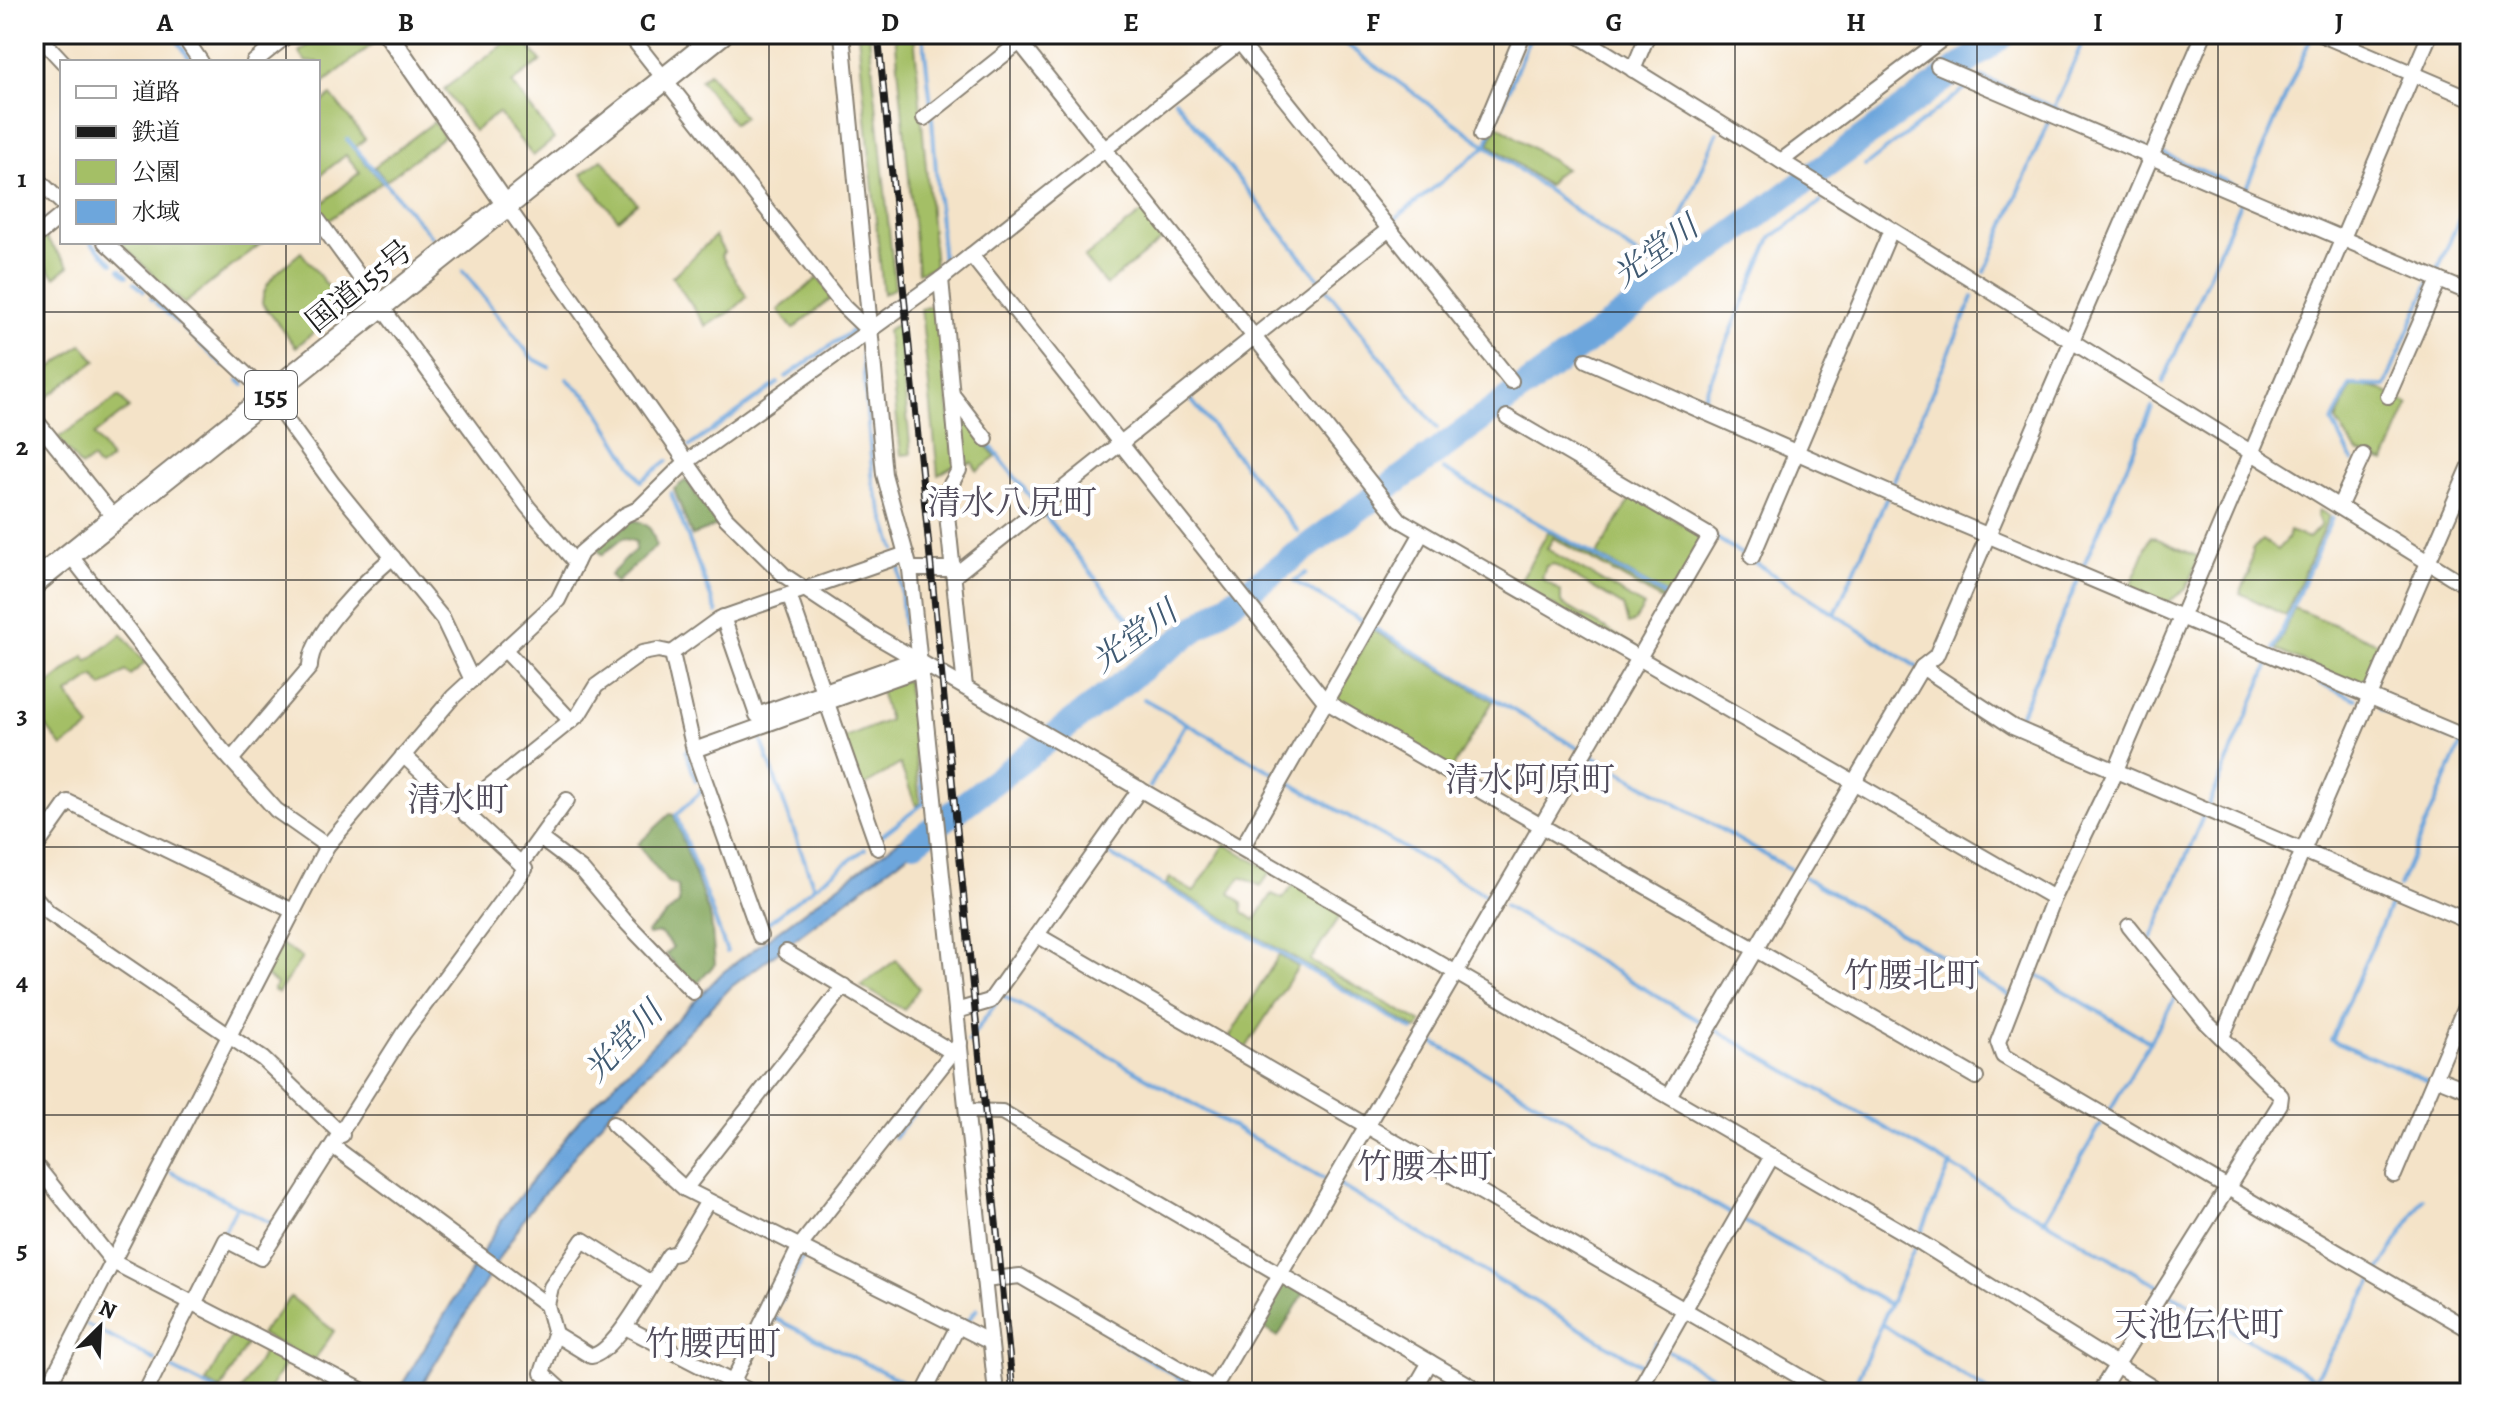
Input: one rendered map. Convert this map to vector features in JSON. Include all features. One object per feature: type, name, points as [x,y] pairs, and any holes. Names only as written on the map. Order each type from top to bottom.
[{"type":"highway","name":"国道155号","points":[[34,583],[721,34]]},
{"type":"main road","points":[[388,34],[506,205]]},
{"type":"street","points":[[37,34],[61,60]]},
{"type":"street","points":[[182,34],[200,60]]},
{"type":"street","points":[[256,60],[289,34]]},
{"type":"street","points":[[629,34],[844,307],[869,331]]},
{"type":"street","points":[[842,34],[884,474],[910,569],[956,1011],[956,1047],[967,1111],[996,1393]]},
{"type":"street","points":[[1481,135],[1523,34]]},
{"type":"street","points":[[1576,34],[2470,588]]},
{"type":"street","points":[[1633,70],[1648,34]]},
{"type":"street","points":[[1781,161],[1949,34]]},
{"type":"street","points":[[1669,1096],[1922,667],[1936,656],[2204,34]]},
{"type":"street","points":[[2320,34],[2470,98]]},
{"type":"street","points":[[2430,34],[2116,770],[2054,898],[1998,1042],[1998,1050],[2003,1056],[2470,1330]]},
{"type":"street","points":[[924,118],[1021,37],[1105,149],[1400,520],[2054,898]]},
{"type":"street","points":[[45,1393],[327,846],[403,755],[472,680],[558,600],[581,553],[625,515],[638,509],[685,463],[941,279],[1241,37],[1388,230],[1511,381]]},
{"type":"street","points":[[1938,66],[2470,293]]},
{"type":"street","points":[[34,176],[60,201]]},
{"type":"street","points":[[506,205],[726,518],[804,589],[918,663],[965,687],[1923,1244],[2161,1393]]},
{"type":"street","points":[[34,238],[60,217]]},
{"type":"street","points":[[320,223],[528,507],[576,563]]},
{"type":"street","points":[[910,569],[955,572],[1388,230]]},
{"type":"street","points":[[1752,557],[1891,230]]},
{"type":"street","points":[[107,244],[269,396],[443,619],[472,680]]},
{"type":"street","points":[[971,255],[1325,701],[1976,1077]]},
{"type":"street","points":[[941,279],[959,470],[945,495],[965,687]]},
{"type":"street","points":[[2388,396],[2439,280]]},
{"type":"street","points":[[1586,360],[1989,536],[2470,739]]},
{"type":"street","points":[[954,397],[986,439]]},
{"type":"street","points":[[984,1280],[1020,1276],[1215,1391],[1710,536],[1507,417]]},
{"type":"street","points":[[34,418],[115,519]]},
{"type":"street","points":[[2339,507],[2363,455]]},
{"type":"street","points":[[2222,1037],[2305,852],[2470,466]]},
{"type":"street","points":[[1242,848],[1422,533]]},
{"type":"street","points":[[466,815],[482,792],[571,721],[596,686],[642,653],[658,650],[672,653],[723,617],[906,554]]},
{"type":"street","points":[[70,555],[231,760],[276,810],[327,846]]},
{"type":"street","points":[[231,760],[310,667],[309,652],[334,618],[366,579],[393,557]]},
{"type":"street","points":[[789,595],[878,848]]},
{"type":"street","points":[[723,617],[757,715],[825,697]]},
{"type":"street","points":[[505,650],[571,721]]},
{"type":"street","points":[[672,653],[694,750],[760,936]]},
{"type":"street","points":[[694,750],[918,663]]},
{"type":"street","points":[[1922,667],[2013,727],[2470,922]]},
{"type":"street","points":[[145,1393],[226,1240],[261,1258],[403,1034],[525,869],[403,755]]},
{"type":"street","points":[[956,1011],[990,1001],[1140,789]]},
{"type":"street","points":[[521,864],[567,800]]},
{"type":"street","points":[[34,850],[68,802],[293,911]]},
{"type":"street","points":[[541,839],[582,870],[693,992]]},
{"type":"street","points":[[34,896],[48,912],[263,1059],[338,1141],[477,1254],[547,1305]]},
{"type":"street","points":[[34,923],[48,912]]},
{"type":"street","points":[[2099,1393],[2229,1189],[2280,1104],[2281,1096],[2222,1037],[2129,926]]},
{"type":"street","points":[[1037,935],[1828,1393]]},
{"type":"street","points":[[786,952],[956,1047]]},
{"type":"street","points":[[685,1189],[844,986]]},
{"type":"street","points":[[2394,1175],[2470,995]]},
{"type":"street","points":[[729,1388],[800,1246],[956,1047]]},
{"type":"street","points":[[2435,1077],[2470,1091]]},
{"type":"street","points":[[967,1111],[1002,1112],[1483,1393]]},
{"type":"street","points":[[613,1124],[685,1189],[990,1342]]},
{"type":"street","points":[[1657,1393],[1640,1388],[1772,1156]]},
{"type":"street","points":[[34,1163],[113,1262],[367,1393]]},
{"type":"street","points":[[555,1334],[591,1356],[605,1353],[625,1327],[669,1255],[677,1253],[708,1201]]},
{"type":"street","points":[[564,1393],[542,1373],[555,1334],[547,1305],[551,1287],[583,1240],[651,1283]]},
{"type":"street","points":[[924,1393],[958,1326]]},
{"type":"street","points":[[625,1327],[729,1388],[753,1393]]},
{"type":"street","points":[[1412,1393],[1430,1362]]},
{"type":"street","points":[[540,1393],[548,1378]]},
{"type":"green space","points":[[322,34],[373,34],[378,40],[322,84],[320,60],[305,60],[299,52]]},
{"type":"green space","points":[[518,34],[541,61],[512,83],[554,139],[533,156],[498,113],[474,131],[444,89]]},
{"type":"green space","points":[[858,34],[869,34],[895,288],[883,294]]},
{"type":"green space","points":[[895,34],[914,34],[935,267],[918,273]]},
{"type":"green space","points":[[709,73],[744,117],[734,124],[700,80]]},
{"type":"green space","points":[[331,95],[365,139],[354,149],[382,182],[326,222],[320,205],[360,172],[346,155],[320,175],[320,103]]},
{"type":"green space","points":[[434,122],[444,136],[386,181],[374,167]]},
{"type":"green space","points":[[1497,125],[1565,169],[1555,175],[1548,186],[1489,144]]},
{"type":"green space","points":[[602,159],[637,203],[618,219],[582,174]]},
{"type":"green space","points":[[1147,209],[1168,235],[1106,285],[1084,258]]},
{"type":"green space","points":[[43,235],[69,266],[55,277],[34,253],[34,242]]},
{"type":"green space","points":[[715,236],[724,252],[721,255],[747,297],[732,311],[706,326],[672,277]]},
{"type":"green space","points":[[121,244],[260,244],[184,304]]},
{"type":"green space","points":[[301,252],[344,307],[296,347],[262,303],[270,280]]},
{"type":"green space","points":[[818,278],[833,297],[793,329],[778,310]]},
{"type":"green space","points":[[937,304],[955,465],[938,475],[921,309]]},
{"type":"green space","points":[[898,324],[911,454],[901,455],[887,330]]},
{"type":"green space","points":[[82,344],[96,361],[34,407],[34,381]]},
{"type":"green space","points":[[2351,386],[2382,390],[2409,405],[2385,462],[2357,452],[2336,421]]},
{"type":"green space","points":[[119,396],[129,408],[94,435],[111,459],[99,468],[92,459],[81,467],[58,438]]},
{"type":"green space","points":[[964,418],[996,457],[977,471],[972,462],[963,466],[960,420]]},
{"type":"green space","points":[[686,480],[718,525],[692,536],[674,489]]},
{"type":"green space","points":[[1633,495],[1699,534],[1703,542],[1670,597],[1597,555]]},
{"type":"green space","points":[[2319,510],[2329,516],[2286,616],[2240,593],[2249,574],[2252,549],[2263,540],[2277,550],[2287,539],[2289,531],[2309,538],[2321,525],[2317,516]]},
{"type":"green space","points":[[633,520],[649,528],[656,546],[616,583],[610,575],[635,550],[636,542],[623,538],[602,555],[596,548]]},
{"type":"green space","points":[[1548,532],[1668,600],[1667,603],[1553,538],[1547,549],[1644,606],[1634,622],[1628,624],[1623,606],[1553,564],[1546,566],[1542,579],[1561,591],[1561,603],[1639,648],[1633,652],[1518,585]]},
{"type":"green space","points":[[2151,536],[2199,557],[2186,589],[2165,604],[2129,589]]},
{"type":"green space","points":[[2294,608],[2388,647],[2370,687],[2364,689],[2276,650]]},
{"type":"green space","points":[[1372,630],[1493,701],[1452,769],[1334,701]]},
{"type":"green space","points":[[122,634],[145,663],[130,675],[126,671],[102,687],[94,676],[68,694],[90,728],[62,747],[34,710],[34,696],[84,656],[88,661]]},
{"type":"green space","points":[[907,680],[920,803],[916,806],[900,764],[861,788],[843,739],[889,720],[879,688]]},
{"type":"green space","points":[[670,814],[674,815],[711,920],[715,964],[698,983],[689,981],[666,954],[673,947],[660,933],[648,935],[647,932],[679,903],[678,886],[667,882],[638,844]]},
{"type":"green space","points":[[1225,844],[1271,871],[1261,886],[1241,877],[1230,893],[1242,903],[1243,912],[1255,920],[1272,894],[1283,899],[1294,884],[1343,912],[1310,961],[1422,1023],[1418,1030],[1166,884],[1170,878],[1194,892]]},
{"type":"green space","points":[[281,944],[302,958],[278,993],[273,990],[277,984],[265,975]]},
{"type":"green space","points":[[1279,955],[1298,967],[1244,1051],[1227,1041]]},
{"type":"green space","points":[[896,960],[919,988],[904,1010],[861,986]]},
{"type":"green space","points":[[1285,1282],[1304,1293],[1278,1337],[1256,1324],[1280,1283]]},
{"type":"green space","points":[[291,1297],[334,1331],[314,1361],[260,1334]]},
{"type":"green space","points":[[235,1329],[250,1337],[221,1390],[206,1382]]},
{"type":"green space","points":[[267,1346],[289,1357],[267,1393],[240,1393]]},
{"type":"water","points":[[934,814],[936,833],[731,987],[609,1113],[527,1214],[417,1393],[397,1393],[505,1215],[579,1120],[722,973]]},
{"type":"waterway","points":[[173,34],[191,60]]},
{"type":"waterway","points":[[923,34],[931,105]]},
{"type":"waterway","points":[[1332,34],[1655,268],[1663,262],[1717,133]]},
{"type":"waterway","points":[[1390,223],[1486,146],[1531,34]]},
{"type":"waterway","name":"光堂川","points":[[915,842],[1156,658],[2005,34]]},
{"type":"waterway","points":[[2054,108],[2086,34]]},
{"type":"waterway","points":[[2245,190],[2312,35]]},
{"type":"waterway","points":[[1962,67],[1973,72]]},
{"type":"waterway","points":[[1980,76],[2145,147]]},
{"type":"waterway","points":[[1865,166],[1967,87]]},
{"type":"waterway","points":[[1175,100],[1319,279]]},
{"type":"waterway","points":[[932,118],[943,265]]},
{"type":"waterway","points":[[1985,272],[2049,120]]},
{"type":"waterway","points":[[347,139],[432,237]]},
{"type":"waterway","points":[[2164,154],[2239,187]]},
{"type":"waterway","points":[[2437,271],[2470,194]]},
{"type":"waterway","points":[[2163,382],[2241,200]]},
{"type":"waterway","points":[[1700,405],[1771,238],[1821,202]]},
{"type":"waterway","points":[[34,229],[49,217]]},
{"type":"waterway","points":[[93,244],[113,263]]},
{"type":"waterway","points":[[120,269],[127,276]]},
{"type":"waterway","points":[[878,313],[937,270]]},
{"type":"waterway","points":[[463,271],[532,358],[549,367]]},
{"type":"waterway","points":[[134,283],[144,291]]},
{"type":"waterway","points":[[2353,461],[2332,422],[2350,385],[2385,386],[2429,283]]},
{"type":"waterway","points":[[1325,287],[1437,428]]},
{"type":"waterway","points":[[1891,487],[1973,297]]},
{"type":"waterway","points":[[156,303],[178,323]]},
{"type":"waterway","points":[[183,328],[224,366]]},
{"type":"waterway","points":[[786,377],[856,328]]},
{"type":"waterway","points":[[862,352],[873,483],[895,550]]},
{"type":"waterway","points":[[1564,356],[1578,362]]},
{"type":"waterway","points":[[567,379],[592,401],[641,481],[667,461]]},
{"type":"waterway","points":[[239,380],[244,385]]},
{"type":"waterway","points":[[690,446],[778,383]]},
{"type":"waterway","points":[[1188,396],[1298,531]]},
{"type":"waterway","points":[[2082,569],[2152,407]]},
{"type":"waterway","points":[[1444,436],[1449,442]]},
{"type":"waterway","points":[[988,443],[1036,504]]},
{"type":"waterway","points":[[1425,460],[1434,464]]},
{"type":"waterway","points":[[1443,469],[1667,597]]},
{"type":"waterway","points":[[671,493],[717,613]]},
{"type":"waterway","points":[[1835,614],[1887,497]]},
{"type":"waterway","points":[[1043,513],[1147,642],[1135,651]]},
{"type":"waterway","points":[[2274,649],[2332,518]]},
{"type":"waterway","points":[[1715,537],[1917,667]]},
{"type":"waterway","name":"光堂川","points":[[1305,540],[1310,545]]},
{"type":"waterway","points":[[1292,558],[1299,565]]},
{"type":"waterway","points":[[899,562],[904,629],[910,648]]},
{"type":"waterway","points":[[1306,573],[1294,581],[1366,623]]},
{"type":"waterway","points":[[2017,723],[2078,580]]},
{"type":"waterway","points":[[1374,628],[1579,749]]},
{"type":"waterway","name":"光堂川","points":[[1142,660],[1146,666]]},
{"type":"waterway","points":[[2208,807],[2270,662]]},
{"type":"waterway","points":[[881,836],[924,803],[912,676]]},
{"type":"waterway","points":[[1123,683],[1128,691]]},
{"type":"waterway","points":[[2321,684],[2356,699]]},
{"type":"waterway","points":[[1144,699],[1277,775]]},
{"type":"waterway","points":[[2380,709],[2470,747]]},
{"type":"waterway","points":[[1150,787],[1186,723]]},
{"type":"waterway","points":[[760,736],[814,887],[765,925]]},
{"type":"waterway","points":[[2399,886],[2461,744]]},
{"type":"waterway","points":[[688,748],[686,751],[696,781]]},
{"type":"waterway","points":[[1589,754],[1795,872]]},
{"type":"waterway","points":[[1287,781],[1491,898]]},
{"type":"waterway","points":[[700,789],[701,792],[676,815],[727,952]]},
{"type":"waterway","points":[[2149,945],[2204,814]]},
{"type":"waterway","points":[[814,887],[865,849]]},
{"type":"waterway","points":[[1104,851],[1413,1030]]},
{"type":"waterway","points":[[1804,877],[2010,996]]},
{"type":"waterway","points":[[2395,894],[2331,1040],[2428,1081]]},
{"type":"waterway","points":[[1504,906],[1706,1025]]},
{"type":"waterway","points":[[2030,971],[2150,1042]]},
{"type":"waterway","points":[[1002,995],[1328,1181]]},
{"type":"waterway","points":[[2110,1110],[2176,996]]},
{"type":"waterway","points":[[968,1042],[996,1003]]},
{"type":"waterway","points":[[1716,1030],[2160,1287]]},
{"type":"waterway","points":[[1424,1037],[1731,1214]]},
{"type":"waterway","points":[[894,1138],[943,1076]]},
{"type":"waterway","points":[[2443,1088],[2470,1100]]},
{"type":"waterway","points":[[2044,1221],[2101,1124]]},
{"type":"waterway","points":[[1921,1233],[1951,1164]]},
{"type":"waterway","points":[[171,1172],[237,1206],[223,1233]]},
{"type":"waterway","points":[[1339,1185],[1641,1365]]},
{"type":"waterway","points":[[2379,1271],[2423,1198]]},
{"type":"waterway","points":[[237,1206],[273,1224]]},
{"type":"waterway","points":[[1744,1221],[1889,1304]]},
{"type":"waterway","points":[[1851,1393],[1915,1247]]},
{"type":"waterway","points":[[780,1302],[804,1255]]},
{"type":"waterway","points":[[2315,1379],[2373,1281]]},
{"type":"waterway","points":[[2171,1294],[2339,1393]]},
{"type":"waterway","points":[[962,1321],[966,1323],[977,1309]]},
{"type":"waterway","points":[[772,1317],[920,1390]]},
{"type":"waterway","points":[[762,1339],[772,1318]]},
{"type":"waterway","points":[[1881,1324],[1991,1393]]},
{"type":"waterway","points":[[87,1325],[155,1360]]},
{"type":"waterway","points":[[1110,1337],[1205,1393]]},
{"type":"waterway","points":[[1626,1393],[1656,1343]]},
{"type":"waterway","points":[[1669,1351],[1740,1393]]},
{"type":"waterway","points":[[166,1366],[220,1393]]},
{"type":"railway","points":[[878,34],[1013,1393]]},
{"type":"district","name":"清水八尻町","points":[[1012,502]]},
{"type":"district","name":"清水阿原町","points":[[1530,779]]},
{"type":"district","name":"清水町","points":[[458,799]]},
{"type":"district","name":"竹腰北町","points":[[1912,975]]},
{"type":"district","name":"竹腰本町","points":[[1425,1166]]},
{"type":"district","name":"天池伝代町","points":[[2199,1324]]},
{"type":"district","name":"竹腰西町","points":[[713,1343]]}]
